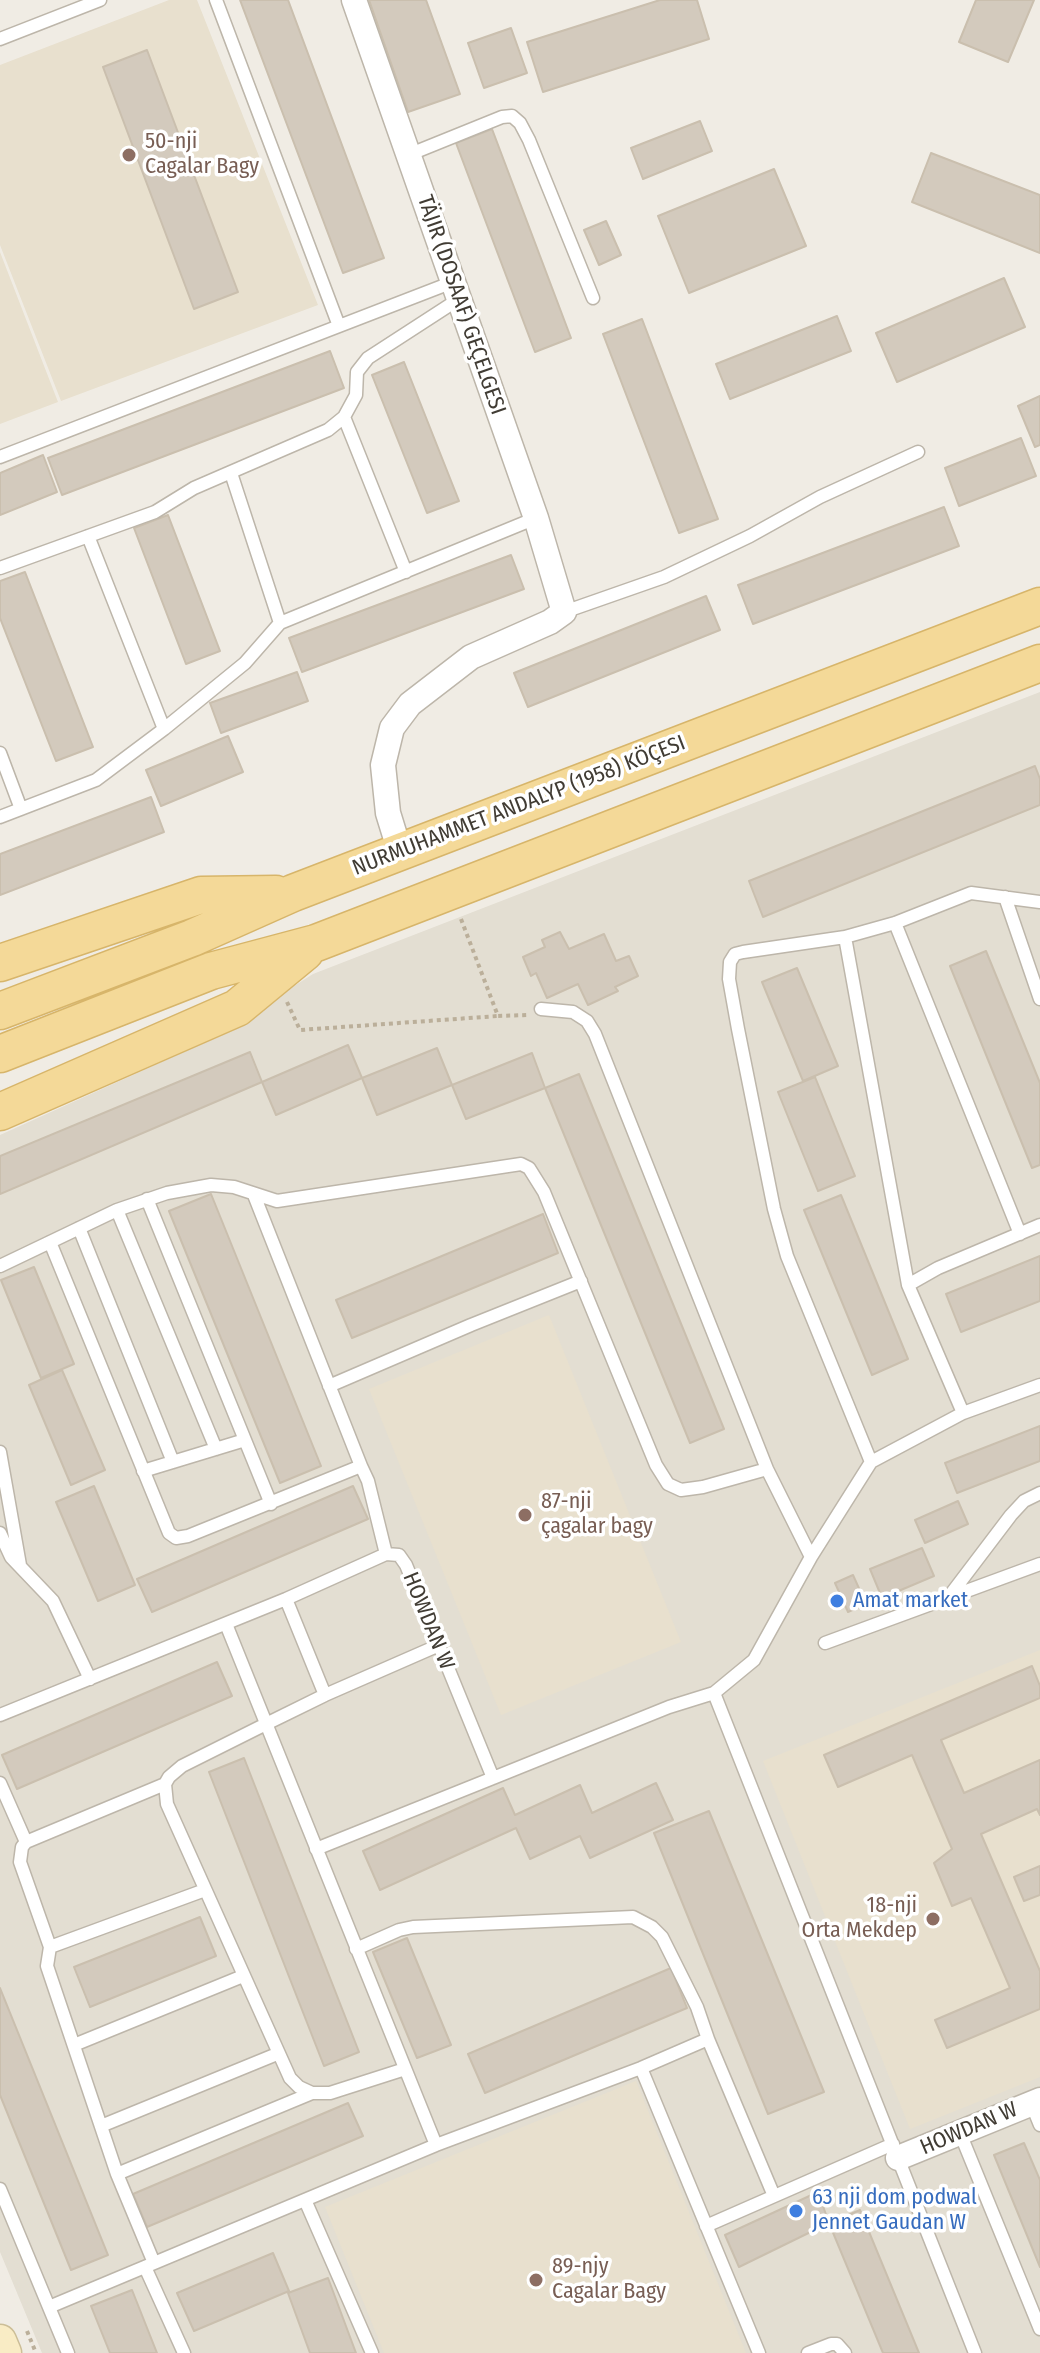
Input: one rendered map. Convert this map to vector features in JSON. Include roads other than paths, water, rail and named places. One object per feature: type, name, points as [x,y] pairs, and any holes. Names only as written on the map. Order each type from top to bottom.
[{"type":"main road","name":"NURMUHAMMET ANDALYP (1958) KÖÇESI","points":[[0,1011],[192,938],[293,893],[1040,606]]},
{"type":"main road","points":[[0,1054],[211,971],[316,943],[1040,663]]},
{"type":"main road","points":[[0,963],[201,895],[293,893]]},
{"type":"main road","points":[[0,1112],[237,1008],[316,943]]},
{"type":"street","name":"TÄJIR (DOSAAF) GEÇELGESI","points":[[354,0],[536,518],[564,612]]},
{"type":"street","points":[[400,852],[388,813],[383,765],[392,728],[410,704],[471,657],[550,622],[564,612]]},
{"type":"street","name":"HOWDAN W","points":[[896,2151],[1037,2109]]},
{"type":"lane","points":[[0,39],[100,0]]},
{"type":"lane","points":[[216,0],[339,326]]},
{"type":"lane","points":[[408,155],[502,117],[512,116],[520,123],[529,140],[593,298]]},
{"type":"lane","points":[[0,457],[339,326],[456,291]]},
{"type":"lane","points":[[0,568],[155,512],[194,488],[328,430],[344,417],[356,395],[357,372],[368,358],[456,291]]},
{"type":"lane","points":[[344,417],[406,572]]},
{"type":"lane","points":[[564,612],[664,577],[750,536],[820,497],[918,452]]},
{"type":"lane","points":[[231,473],[280,623]]},
{"type":"lane","points":[[0,817],[96,780],[245,663],[280,623],[536,518]]},
{"type":"lane","points":[[88,536],[164,729]]},
{"type":"lane","points":[[0,753],[21,809]]},
{"type":"lane","points":[[871,1462],[787,1256],[774,1209],[729,979],[730,962],[735,954],[845,937],[895,923],[971,893],[1040,902]]},
{"type":"lane","points":[[1005,897],[1040,999]]},
{"type":"lane","points":[[895,923],[1020,1234]]},
{"type":"lane","points":[[845,937],[908,1285],[963,1413]]},
{"type":"lane","points":[[546,1009],[573,1012],[587,1021],[595,1034],[767,1469],[811,1557]]},
{"type":"lane","points":[[0,1266],[117,1210],[147,1199],[211,1185],[234,1187],[277,1201],[521,1164],[529,1168],[544,1192],[656,1465],[668,1484],[681,1490],[703,1487],[767,1469]]},
{"type":"lane","points":[[254,1195],[368,1481],[386,1554]]},
{"type":"lane","points":[[147,1199],[271,1504]]},
{"type":"lane","points":[[117,1210],[216,1449]]},
{"type":"lane","points":[[908,1285],[938,1268],[1040,1225]]},
{"type":"lane","points":[[79,1228],[173,1462]]},
{"type":"lane","points":[[50,1242],[169,1533],[176,1538],[271,1504],[361,1466]]},
{"type":"lane","points":[[329,1386],[581,1281]]},
{"type":"lane","points":[[316,1849],[669,1707],[714,1693],[754,1660],[811,1557],[871,1462],[963,1413],[1040,1385]]},
{"type":"lane","points":[[143,1471],[245,1440]]},
{"type":"lane","points":[[0,1452],[20,1565]]},
{"type":"lane","points":[[948,1598],[1011,1515],[1024,1501],[1040,1493]]},
{"type":"lane","points":[[0,1533],[11,1557],[53,1601],[90,1679]]},
{"type":"lane","name":"HOWDAN W","points":[[0,1715],[286,1599],[386,1554],[399,1555],[406,1565],[493,1778]]},
{"type":"lane","points":[[825,1643],[1040,1564]]},
{"type":"lane","points":[[286,1599],[325,1695]]},
{"type":"lane","points":[[226,1624],[436,2145]]},
{"type":"lane","points":[[312,2093],[290,2078],[277,2054],[167,1804],[165,1784],[182,1766],[325,1695],[437,1646]]},
{"type":"lane","name":"HOWDAN W","points":[[714,1693],[975,2353]]},
{"type":"lane","points":[[0,1783],[26,1842]]},
{"type":"lane","points":[[165,1784],[26,1842],[20,1862],[50,1947],[47,1966],[149,2265],[184,2353]]},
{"type":"lane","points":[[50,1947],[205,1890]]},
{"type":"lane","points":[[356,1949],[413,1927],[633,1917],[652,1927],[662,1937],[697,2007],[774,2196]]},
{"type":"lane","points":[[74,2045],[243,1976]]},
{"type":"lane","points":[[49,2307],[436,2145],[641,2068],[708,2039]]},
{"type":"lane","points":[[101,2126],[277,2054]]},
{"type":"lane","points":[[641,2068],[759,2353]]},
{"type":"lane","points":[[117,2174],[312,2093],[343,2090],[405,2069]]},
{"type":"lane","points":[[960,2133],[1040,2329]]},
{"type":"lane","points":[[706,2226],[774,2196],[896,2151]]},
{"type":"lane","points":[[0,2189],[68,2353]]},
{"type":"lane","points":[[305,2200],[372,2353]]},
{"type":"lane","points":[[808,2353],[837,2344],[845,2353]]},
{"type":"place","name":"50-nji Cagalar Bagy","points":[[129,155]]},
{"type":"place","name":"87-nji çagalar bagy","points":[[525,1515]]},
{"type":"place","name":"Amat market","points":[[837,1601]]},
{"type":"place","name":"18-nji Orta Mekdep","points":[[933,1919]]},
{"type":"place","name":"63 nji dom podwal Jennet Gaudan W","points":[[796,2211]]},
{"type":"place","name":"89-njy Cagalar Bagy","points":[[536,2280]]}]
